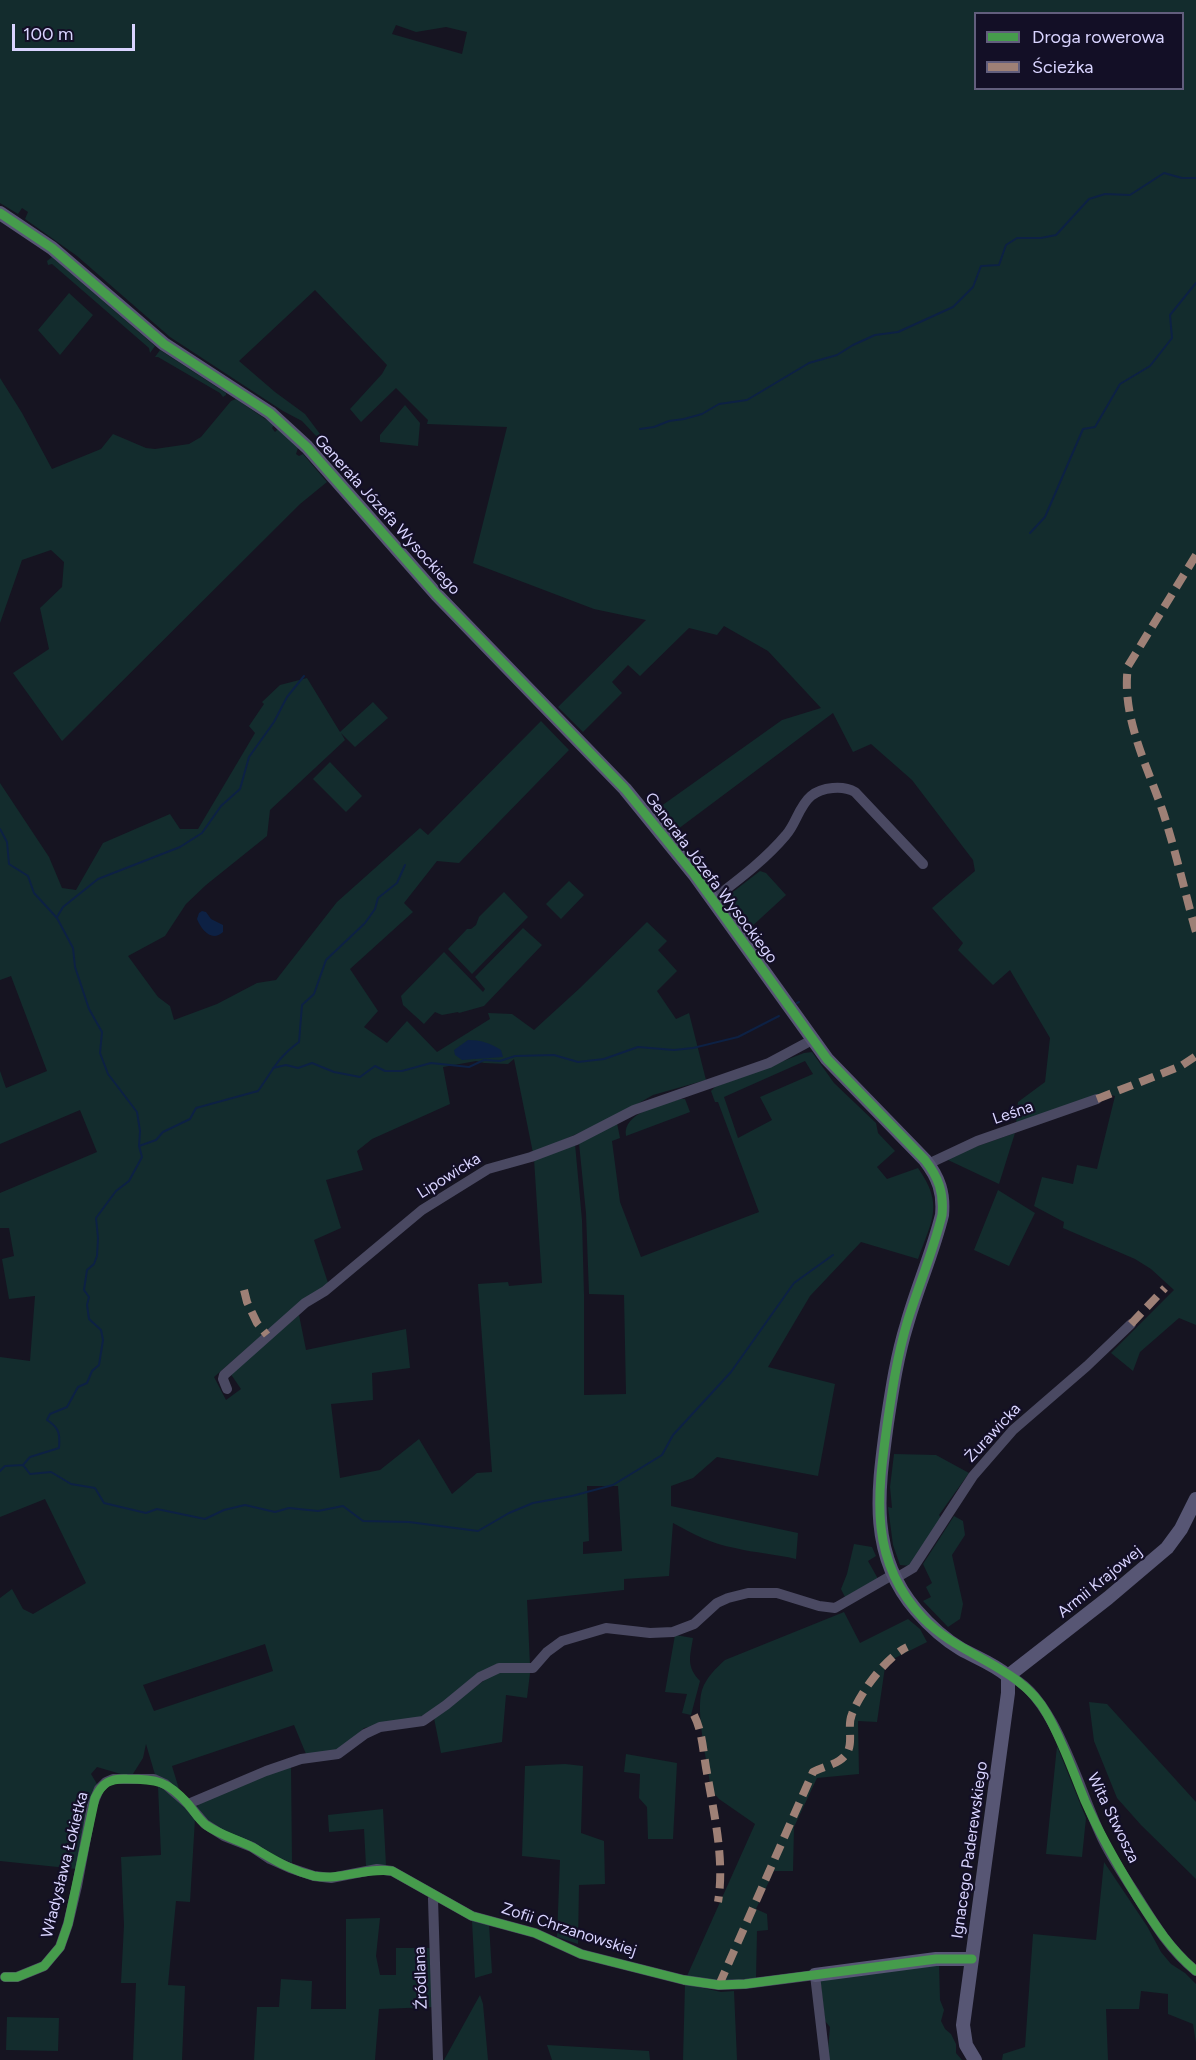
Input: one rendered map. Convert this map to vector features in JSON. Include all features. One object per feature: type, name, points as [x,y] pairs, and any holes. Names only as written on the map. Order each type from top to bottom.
[{"type":"street","name":"Generała Józefa Wysockiego","points":[[0,213],[62,256],[164,344],[270,413],[307,447],[437,595],[625,789],[655,824],[812,1040],[850,1085],[934,1160],[941,1186],[942,1215],[899,1353],[880,1479],[878,1514],[880,1532],[895,1576],[914,1608],[930,1625],[960,1648],[999,1668],[1008,1676]]},
{"type":"street","points":[[712,900],[763,860],[786,835],[810,797],[832,788],[842,787],[855,792],[923,864]]},
{"type":"street","name":"Lipowicka","points":[[227,1389],[223,1379],[224,1375],[267,1335],[305,1303],[325,1291],[422,1210],[488,1169],[531,1157],[576,1140],[634,1110],[769,1062],[812,1040]]},
{"type":"street","name":"Leśna","points":[[934,1160],[977,1141],[1097,1099]]},
{"type":"street","name":"Żurawicka","points":[[188,1804],[283,1765],[309,1757],[338,1754],[365,1734],[380,1727],[423,1721],[480,1677],[499,1668],[533,1668],[554,1646],[577,1636],[606,1628],[650,1633],[673,1632],[694,1624],[722,1601],[748,1593],[777,1593],[819,1606],[835,1608],[913,1568],[973,1476],[1013,1430],[1087,1366],[1131,1324]]},
{"type":"street","name":"Armii Krajowej","points":[[1008,1676],[1108,1598],[1167,1548],[1181,1529],[1196,1499]]},
{"type":"street","name":"Ignacego Paderewskiego","points":[[975,2060],[963,2037],[1008,1693],[1008,1676]]},
{"type":"street","name":"Wita Stwosza","points":[[1008,1676],[1018,1680],[1045,1710],[1060,1737],[1084,1798],[1112,1856],[1163,1937],[1174,1951],[1196,1971]]},
{"type":"street","name":"Władysława Łokietka","points":[[5,1977],[17,1977],[44,1966],[60,1947],[75,1895],[92,1806],[99,1789],[106,1782],[123,1778],[154,1779],[172,1789],[188,1804]]},
{"type":"street","name":"Zofii Chrzanowskiej","points":[[188,1804],[205,1824],[224,1836],[252,1847],[290,1868],[314,1876],[331,1878],[377,1869],[392,1871],[472,1916],[535,1933],[581,1954],[684,1980],[728,1985],[936,1959],[972,1959]]},
{"type":"street","name":"Źródlana","points":[[434,1895],[438,2060]]},
{"type":"street","points":[[815,1975],[825,2060]]},
{"type":"green space","points":[[0,0],[1196,0],[1196,1325],[1179,1318],[1140,1352],[1133,1371],[1111,1353],[1174,1290],[1151,1269],[1135,1259],[1063,1228],[1064,1222],[1034,1206],[1042,1177],[1073,1184],[1077,1165],[1097,1169],[1115,1096],[1102,1093],[1016,1124],[1018,1102],[1045,1082],[1050,1038],[1010,970],[993,985],[958,950],[963,943],[932,908],[975,871],[973,860],[912,780],[871,744],[853,752],[833,713],[674,832],[657,809],[782,720],[821,708],[768,651],[724,626],[717,635],[689,628],[640,676],[628,665],[612,682],[622,693],[583,732],[558,707],[646,620],[594,609],[473,563],[507,427],[427,424],[428,420],[396,388],[361,422],[350,409],[382,374],[387,365],[315,290],[239,361],[305,414],[320,434],[317,437],[302,421],[170,337],[77,256],[25,219],[28,212],[22,208],[18,214],[0,203]],"holes":[[[396,25],[416,32],[446,27],[467,32],[462,54],[392,34]]]},
{"type":"green space","points":[[52,257],[155,346],[150,353],[149,348],[52,264],[48,265],[47,261]]},
{"type":"green space","points":[[69,293],[93,315],[60,355],[38,330]]},
{"type":"green space","points":[[160,350],[226,395],[223,397],[220,393],[155,357]]},
{"type":"green space","points":[[0,378],[52,469],[101,449],[113,434],[146,448],[155,449],[189,444],[201,437],[231,401],[236,399],[274,425],[272,428],[275,432],[278,429],[298,448],[296,454],[299,456],[303,454],[327,482],[300,504],[62,741],[13,673],[49,649],[40,608],[62,587],[64,562],[51,550],[22,560],[0,623]]},
{"type":"green space","points":[[405,405],[420,423],[418,446],[380,442],[380,435]]},
{"type":"green space","points":[[307,678],[340,732],[373,702],[388,718],[355,747],[341,733],[345,740],[270,810],[267,836],[186,904],[165,936],[128,956],[158,997],[170,1006],[174,1020],[217,1004],[257,983],[276,980],[337,902],[420,828],[428,835],[541,721],[569,750],[459,863],[437,861],[404,903],[413,912],[350,969],[378,1011],[364,1027],[387,1043],[407,1021],[437,1052],[490,1019],[488,1013],[512,1014],[534,1030],[647,922],[667,941],[658,950],[677,971],[657,991],[676,1019],[689,1013],[706,1080],[653,1095],[611,1119],[533,1153],[514,1059],[508,1064],[476,1061],[443,1067],[450,1104],[372,1139],[357,1151],[363,1170],[326,1180],[341,1228],[314,1240],[329,1286],[260,1337],[214,1377],[226,1400],[241,1389],[230,1373],[299,1315],[306,1350],[406,1329],[410,1368],[372,1373],[373,1400],[331,1404],[340,1478],[380,1470],[419,1439],[452,1494],[477,1473],[492,1472],[478,1284],[508,1282],[509,1286],[542,1283],[534,1159],[575,1144],[582,1220],[584,1395],[626,1394],[624,1295],[589,1294],[586,1213],[579,1143],[617,1123],[620,1138],[612,1141],[620,1202],[641,1257],[759,1212],[718,1102],[715,1102],[711,1091],[715,1087],[804,1053],[812,1052],[834,1083],[876,1123],[878,1133],[895,1151],[877,1167],[887,1179],[918,1168],[931,1192],[933,1213],[931,1223],[918,1259],[861,1242],[810,1296],[768,1367],[835,1384],[818,1476],[717,1457],[693,1478],[671,1486],[671,1506],[798,1533],[796,1559],[718,1544],[673,1523],[669,1576],[624,1579],[624,1590],[527,1600],[530,1665],[496,1664],[435,1709],[416,1719],[364,1728],[341,1750],[306,1754],[294,1725],[172,1766],[179,1789],[156,1778],[146,1744],[143,1758],[131,1777],[97,1767],[91,1774],[97,1784],[77,1869],[0,1861],[0,1598],[12,1589],[23,1609],[33,1614],[86,1583],[45,1499],[0,1517],[0,1357],[30,1361],[35,1296],[9,1299],[2,1259],[14,1256],[9,1228],[0,1228],[0,1193],[97,1152],[80,1110],[0,1144],[0,1071],[6,1088],[47,1071],[11,976],[0,980],[0,783],[49,857],[62,888],[76,890],[103,843],[170,814],[180,829],[198,829],[255,733],[249,726],[264,704],[262,702],[280,685]],"holes":[[[805,1061],[813,1074],[760,1097],[772,1120],[738,1138],[724,1097]],[[587,1486],[618,1486],[622,1551],[583,1554],[583,1542],[589,1541]],[[265,1644],[273,1671],[154,1711],[143,1685]]]},
{"type":"green space","points":[[330,762],[362,796],[346,812],[313,779]]},
{"type":"green space","points":[[760,871],[766,873],[786,895],[749,929],[725,898]]},
{"type":"green space","points":[[569,881],[584,895],[561,919],[546,904]]},
{"type":"green space","points":[[504,892],[528,917],[472,974],[448,949],[467,929],[476,925],[479,917]]},
{"type":"green space","points":[[523,928],[542,945],[484,1006],[459,1013],[442,1015],[435,1012],[424,1024],[403,1005],[401,996],[444,952],[483,992],[485,989],[475,977]]},
{"type":"green space","points":[[685,1099],[690,1112],[626,1136],[626,1128],[637,1115]]},
{"type":"green space","points":[[1015,1133],[999,1184],[948,1160],[955,1154]]},
{"type":"green space","points":[[998,1190],[1035,1213],[1009,1266],[974,1250]]},
{"type":"green space","points":[[894,1454],[936,1455],[969,1473],[939,1515],[941,1518],[911,1566],[900,1565],[893,1545],[888,1507],[892,1508],[890,1487]]},
{"type":"green space","points":[[954,1516],[963,1521],[965,1535],[952,1555],[963,1604],[960,1619],[948,1627],[923,1601],[931,1597],[926,1587],[932,1583],[923,1564]]},
{"type":"green space","points":[[854,1544],[872,1547],[876,1556],[868,1561],[877,1579],[845,1597],[841,1589]]},
{"type":"green space","points":[[844,1612],[860,1643],[908,1619],[920,1629],[927,1642],[891,1660],[885,1667],[877,1722],[858,1721],[859,1774],[817,1778],[794,1827],[793,1871],[774,1871],[756,1909],[767,1914],[768,1930],[757,1931],[756,1978],[723,1982],[687,1976],[755,1824],[719,1799],[711,1790],[700,1712],[702,1690],[725,1660]]},
{"type":"green space","points":[[675,1635],[693,1638],[691,1666],[700,1681],[691,1715],[682,1713],[687,1694],[665,1692]]},
{"type":"green space","points":[[494,1673],[530,1673],[527,1698],[506,1695],[502,1742],[441,1753],[434,1718]]},
{"type":"green space","points":[[1089,1702],[1107,1704],[1196,1802],[1196,1879],[1117,1798],[1094,1741]]},
{"type":"green space","points":[[1057,1746],[1086,1818],[1082,1857],[1046,1854]]},
{"type":"green space","points":[[626,1754],[677,1763],[673,1839],[648,1839],[647,1807],[639,1798],[640,1774],[624,1772]]},
{"type":"green space","points":[[565,1764],[583,1766],[581,1833],[604,1841],[605,1884],[579,1885],[578,1944],[557,1937],[560,1860],[522,1856],[525,1766]]},
{"type":"green space","points":[[291,1765],[292,1863],[227,1834],[205,1818],[196,1808],[200,1802]]},
{"type":"green space","points":[[158,1786],[174,1796],[195,1819],[190,1902],[176,1901],[168,1985],[185,1986],[182,2060],[133,2060],[136,1983],[121,1983],[124,1925],[121,1857],[161,1855]]},
{"type":"green space","points":[[383,1809],[386,1865],[366,1866],[364,1829],[329,1832],[328,1815]]},
{"type":"green space","points":[[1104,1862],[1147,1926],[1161,1952],[1171,1964],[1196,1984],[1196,2043],[1193,2024],[1168,2014],[1168,1994],[1141,1991],[1139,2009],[1106,2009],[1108,2060],[1002,2060],[1003,2054],[1025,2047],[1033,1934],[1096,1940]]},
{"type":"green space","points":[[380,1918],[376,1956],[380,1975],[396,1975],[396,1948],[432,1948],[434,2007],[379,2009],[375,2060],[254,2060],[257,2007],[279,2007],[281,1979],[312,1981],[311,2009],[346,2009],[346,1919]]},
{"type":"green space","points":[[472,1921],[489,1924],[492,1973],[475,1978]]},
{"type":"green space","points":[[939,1964],[940,2000],[944,2010],[941,2021],[951,2034],[956,2044],[956,2053],[962,2060],[827,2060],[830,2027],[825,2021],[820,1977]]},
{"type":"green space","points":[[685,1984],[721,1992],[734,1991],[737,2060],[683,2060]]},
{"type":"green space","points":[[480,1995],[483,2004],[488,2060],[444,2060]]},
{"type":"green space","points":[[7,2017],[59,2018],[58,2051],[6,2050]]},
{"type":"green space","points":[[547,2045],[649,2051],[650,2060],[552,2060]]},
{"type":"water","points":[[202,911],[223,925],[223,932],[215,936],[205,931],[197,919]]},
{"type":"water","points":[[468,1040],[493,1045],[501,1050],[503,1057],[462,1060],[455,1055],[454,1050]]},
{"type":"waterway","points":[[640,429],[702,414],[719,404],[747,400],[809,363],[837,355],[875,335],[898,332],[953,307],[973,287],[981,266],[999,265],[1006,245],[1017,238],[1041,238],[1056,235],[1089,199],[1105,194],[1130,195],[1164,173],[1182,178],[1196,178]]},
{"type":"waterway","points":[[1030,533],[1045,517],[1083,429],[1095,427],[1120,384],[1150,366],[1172,338],[1170,315],[1196,283]]},
{"type":"waterway","points":[[57,917],[63,907],[98,879],[180,847],[202,833],[221,806],[240,789],[249,757],[274,722],[287,697],[304,676]]},
{"type":"waterway","points":[[0,829],[7,842],[9,864],[28,876],[34,893],[57,918],[73,948],[75,967],[89,1009],[102,1032],[100,1053],[108,1074],[137,1112],[142,1157],[129,1181],[116,1191],[96,1218],[97,1256],[94,1264],[87,1270],[84,1290],[89,1297],[87,1305],[89,1319],[101,1330],[103,1340],[99,1365],[92,1371],[87,1383],[78,1387],[67,1407],[50,1414],[47,1420],[58,1432],[59,1448],[30,1457],[23,1465],[5,1466],[0,1471]]},
{"type":"waterway","points":[[139,1146],[156,1140],[163,1132],[190,1119],[196,1108],[258,1091],[281,1059],[299,1042],[302,1005],[314,994],[326,960],[365,923],[375,909],[378,898],[397,883],[405,865]]},
{"type":"waterway","points":[[273,1068],[286,1065],[298,1068],[312,1063],[334,1072],[360,1077],[375,1066],[385,1071],[402,1071],[431,1063],[469,1067],[484,1060],[500,1061],[515,1056],[554,1055],[578,1062],[604,1059],[638,1047],[674,1050],[693,1048],[738,1037],[779,1016]]},
{"type":"waterway","points":[[23,1465],[30,1474],[51,1472],[71,1484],[95,1488],[104,1503],[146,1513],[157,1509],[205,1519],[224,1510],[245,1505],[275,1512],[289,1508],[318,1511],[343,1506],[363,1521],[409,1522],[478,1531],[509,1513],[533,1503],[613,1485],[662,1455],[673,1435],[731,1372],[794,1283],[833,1255]]},
{"type":"marked path","points":[[1196,555],[1128,666],[1127,685],[1128,704],[1137,740],[1168,827],[1196,932]]},
{"type":"marked path","points":[[1097,1099],[1181,1066],[1196,1056]]},
{"type":"marked path","points":[[1131,1324],[1165,1288]]},
{"type":"marked path","points":[[244,1290],[257,1323],[267,1335]]},
{"type":"marked path","points":[[719,1985],[813,1772],[842,1759],[848,1751],[851,1719],[861,1696],[882,1667],[907,1647]]},
{"type":"marked path","points":[[694,1715],[701,1736],[718,1837],[720,1870],[718,1902]]},
{"type":"cycle path","points":[[0,213],[52,248],[164,344],[270,413],[307,447],[437,595],[625,789],[694,874],[827,1059],[930,1167],[941,1193],[942,1215],[907,1323],[893,1387],[881,1478],[881,1527],[885,1551],[893,1574],[923,1618],[954,1643],[1022,1684],[1036,1698],[1053,1725],[1091,1814],[1123,1874],[1164,1937],[1196,1971]]},
{"type":"cycle path","points":[[5,1977],[17,1977],[44,1966],[60,1947],[68,1924],[95,1798],[107,1783],[121,1779],[154,1781],[168,1786],[181,1796],[206,1825],[297,1871],[324,1877],[382,1870],[392,1871],[472,1916],[535,1933],[581,1954],[684,1980],[719,1985],[745,1984],[936,1959],[972,1959]]}]
